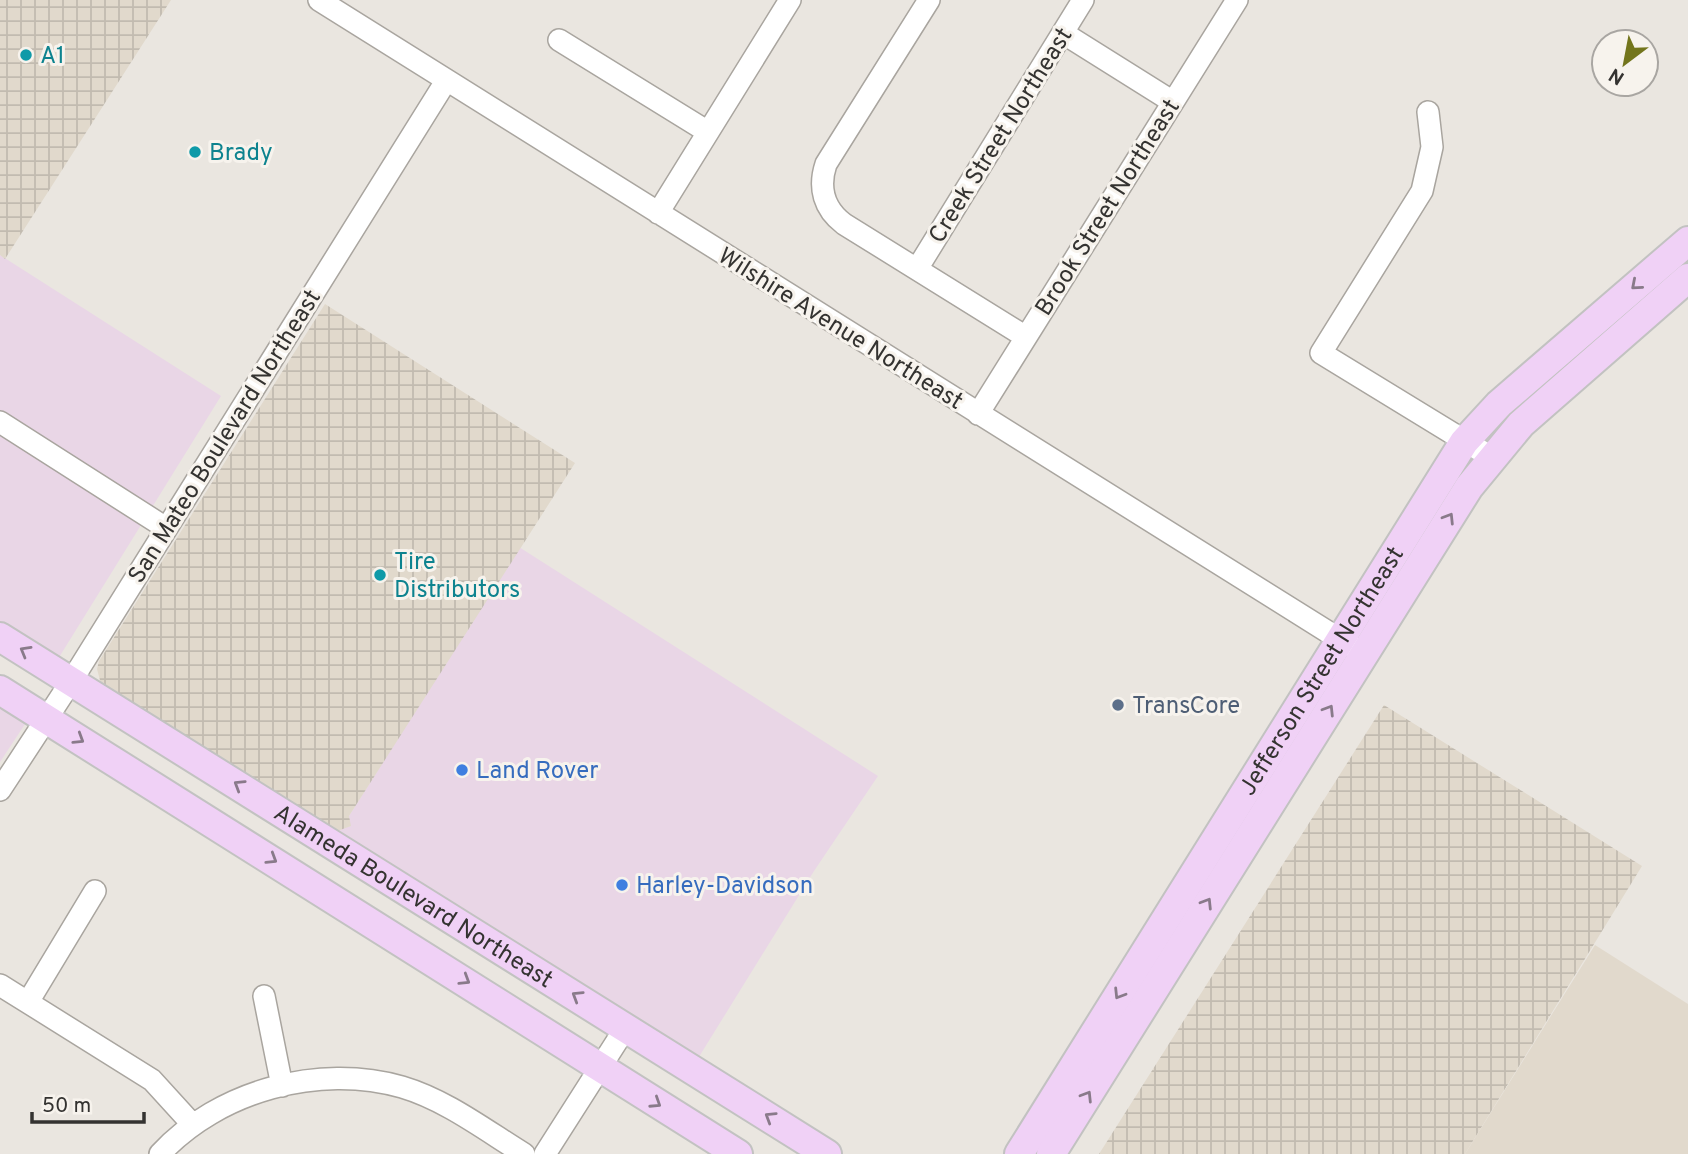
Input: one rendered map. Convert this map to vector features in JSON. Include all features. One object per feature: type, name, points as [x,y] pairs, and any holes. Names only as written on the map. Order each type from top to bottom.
[{"type":"main road","name":"Jefferson Street Northeast","points":[[1019,1154],[1464,442],[1499,404],[1688,241]]},
{"type":"main road","name":"Jefferson Street Northeast","points":[[1051,1154],[1468,487],[1491,457],[1559,389],[1688,278]]},
{"type":"main road","name":"Alameda Boulevard Northeast","points":[[0,637],[827,1154]]},
{"type":"main road","name":"Alameda Boulevard Northeast","points":[[0,690],[738,1154]]},
{"type":"street","name":"Wilshire Avenue Northeast","points":[[319,0],[1364,654]]},
{"type":"street","points":[[658,214],[790,0]]},
{"type":"street","points":[[929,0],[826,164],[823,192],[836,218],[1026,337]]},
{"type":"street","name":"Creek Street Northeast","points":[[917,269],[1083,0]]},
{"type":"street","name":"Brook Street Northeast","points":[[978,414],[1237,0]]},
{"type":"street","points":[[1063,33],[1173,102]]},
{"type":"street","points":[[559,40],[708,132]]},
{"type":"street","name":"San Mateo Boulevard Northeast","points":[[0,790],[72,680],[446,81]]},
{"type":"street","points":[[1427,112],[1432,147],[1422,191],[1321,353],[1491,457]]},
{"type":"street","points":[[0,422],[166,528]]},
{"type":"street","points":[[27,1002],[95,891]]},
{"type":"street","points":[[0,985],[152,1080],[193,1125]]},
{"type":"street","points":[[264,996],[282,1086]]},
{"type":"street","points":[[545,1154],[626,1027]]},
{"type":"street","points":[[160,1154],[193,1125],[237,1101],[282,1086],[336,1079],[404,1088],[440,1102],[524,1154]]},
{"type":"shaded area","points":[[0,0],[171,0],[5,259],[0,255]]},
{"type":"shaded area","points":[[0,255],[221,396],[58,659],[0,628]]},
{"type":"shaded area","points":[[325,304],[575,463],[349,816],[351,826],[332,833],[101,684],[97,669],[99,661]]},
{"type":"shaded area","points":[[519,547],[878,776],[814,871],[697,1060],[332,833],[350,826],[349,816]]},
{"type":"shaded area","points":[[0,702],[27,721],[0,762]]},
{"type":"shaded area","points":[[1384,705],[1642,866],[1465,1154],[1099,1154]]},
{"type":"shaded area","points":[[1595,945],[1688,1004],[1688,1154],[1465,1154]]},
{"type":"place","name":"A1","points":[[26,55]]},
{"type":"place","name":"Brady","points":[[195,152]]},
{"type":"place","name":"Tire Distributors","points":[[380,575]]},
{"type":"place","name":"TransCore","points":[[1118,705]]},
{"type":"place","name":"Land Rover","points":[[462,770]]},
{"type":"place","name":"Harley-Davidson","points":[[622,885]]}]
